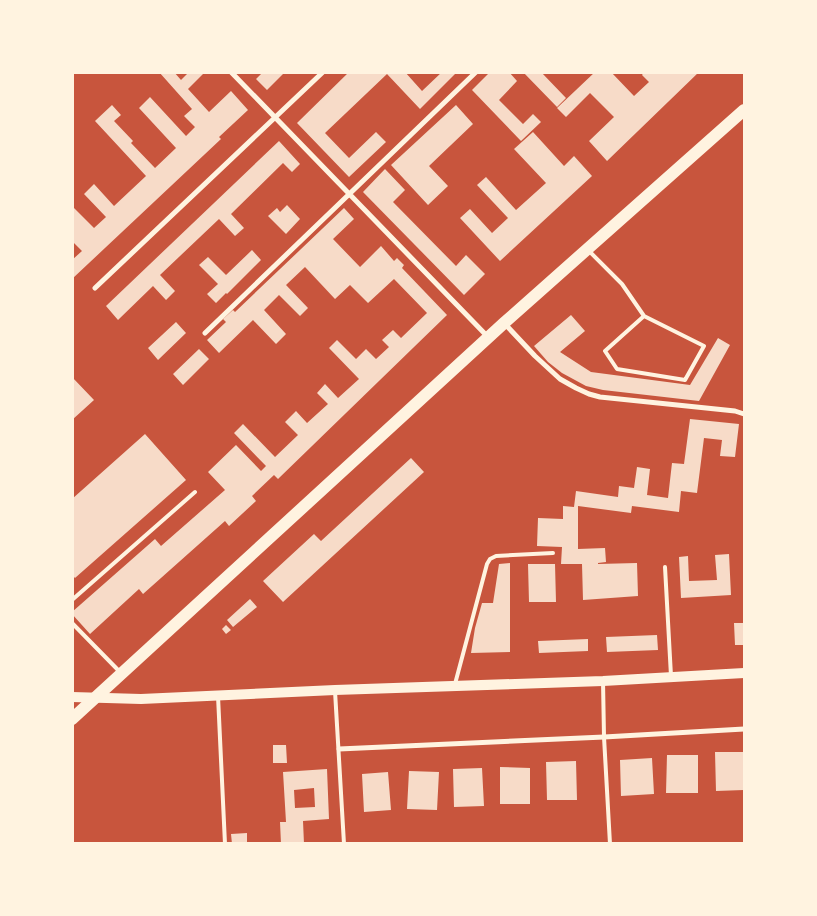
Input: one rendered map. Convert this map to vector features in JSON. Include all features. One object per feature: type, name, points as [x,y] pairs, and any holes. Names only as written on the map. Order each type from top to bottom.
[{"type":"main road","points":[[72,719],[504,323],[744,110]]},
{"type":"main road","points":[[72,697],[141,699],[603,681],[744,673]]},
{"type":"street","points":[[231,72],[488,338]]},
{"type":"street","points":[[95,288],[323,72]]},
{"type":"street","points":[[205,333],[476,72]]},
{"type":"street","points":[[504,323],[560,379],[589,394],[600,397],[735,411],[744,414]]},
{"type":"street","points":[[339,749],[744,729]]},
{"type":"lane","points":[[587,249],[622,284],[644,316],[704,346],[685,380],[617,369],[605,351],[644,316]]},
{"type":"lane","points":[[72,600],[196,492]]},
{"type":"lane","points":[[454,686],[490,558],[496,556],[553,553]]},
{"type":"lane","points":[[665,567],[671,676]]},
{"type":"lane","points":[[72,624],[121,674]]},
{"type":"lane","points":[[603,681],[610,844]]},
{"type":"lane","points":[[335,690],[344,844]]},
{"type":"lane","points":[[218,696],[225,844]]},
{"type":"building","points":[[159,72],[174,72],[181,80],[189,72],[205,72],[188,89],[209,112],[231,91],[248,110],[219,137],[221,139],[72,279],[72,260],[82,251],[72,241],[72,206],[94,228],[106,217],[84,194],[94,184],[114,206],[146,176],[95,121],[112,105],[121,115],[114,121],[133,141],[131,143],[155,168],[176,148],[139,108],[150,97],[186,136],[195,127],[184,116],[192,109]]},
{"type":"building","points":[[263,72],[285,72],[267,90],[256,79]]},
{"type":"building","points":[[349,72],[405,72],[422,91],[442,72],[457,72],[420,109],[387,74],[325,133],[349,158],[376,132],[386,142],[349,177],[297,123]]},
{"type":"building","points":[[490,72],[509,72],[517,81],[499,100],[523,124],[533,114],[541,122],[521,141],[472,90]]},
{"type":"building","points":[[523,72],[541,72],[566,98],[557,107]]},
{"type":"building","points":[[595,72],[611,72],[634,96],[649,82],[642,75],[644,72],[699,72],[607,161],[589,141],[614,117],[590,93],[566,117],[557,108]]},
{"type":"building","points":[[456,105],[473,124],[429,166],[448,186],[428,205],[391,165]]},
{"type":"building","points":[[533,132],[564,166],[574,156],[592,176],[500,261],[460,218],[470,209],[492,233],[508,218],[477,185],[486,177],[516,210],[546,183],[514,149]]},
{"type":"building","points":[[279,141],[300,164],[292,172],[283,163],[231,214],[244,228],[235,236],[219,219],[160,275],[175,291],[166,300],[153,286],[118,320],[106,306]]},
{"type":"building","points":[[385,169],[405,190],[393,202],[456,266],[466,255],[485,274],[464,295],[363,192]]},
{"type":"building","points":[[287,205],[300,219],[286,234],[268,216],[277,208],[280,212]]},
{"type":"building","points":[[344,208],[354,219],[333,239],[360,267],[381,246],[394,261],[397,258],[404,265],[402,268],[447,315],[278,479],[274,475],[252,496],[256,501],[229,526],[225,521],[143,594],[139,589],[90,634],[72,612],[155,539],[161,546],[225,490],[208,472],[236,445],[261,471],[266,466],[234,433],[243,424],[275,457],[298,435],[285,422],[296,411],[307,423],[328,404],[317,393],[325,384],[338,398],[359,379],[329,348],[337,340],[356,359],[366,349],[376,359],[389,347],[382,340],[393,330],[401,338],[427,313],[394,279],[368,303],[350,285],[335,299],[305,267],[286,285],[308,308],[300,316],[279,295],[264,310],[286,334],[276,344],[253,320],[219,353],[207,340],[226,322],[223,319],[233,310],[235,312]]},
{"type":"building","points":[[252,250],[261,260],[216,303],[207,294],[218,284],[199,265],[208,257],[226,275]]},
{"type":"building","points":[[571,315],[585,331],[560,352],[591,372],[690,385],[718,338],[730,345],[699,401],[603,390],[586,386],[562,373],[548,362],[534,346]]},
{"type":"building","points":[[176,322],[186,333],[158,360],[148,348]]},
{"type":"building","points":[[199,349],[209,359],[183,385],[173,374]]},
{"type":"building","points":[[72,377],[94,400],[72,420]]},
{"type":"building","points":[[690,419],[739,424],[735,457],[720,456],[722,440],[704,438],[697,493],[681,491],[679,512],[632,506],[631,513],[578,506],[578,549],[605,548],[606,562],[598,564],[637,563],[638,596],[583,600],[582,564],[561,564],[562,547],[537,546],[538,518],[563,519],[563,506],[574,507],[576,491],[618,497],[619,486],[634,488],[637,467],[650,469],[647,495],[668,498],[672,463],[684,464]]},
{"type":"building","points":[[145,434],[186,480],[75,578],[72,575],[72,499]]},
{"type":"building","points":[[411,458],[424,472],[283,602],[263,581],[314,534],[321,541]]},
{"type":"building","points":[[729,554],[731,595],[681,598],[679,557],[688,556],[689,581],[717,580],[715,555]]},
{"type":"building","points":[[510,563],[510,652],[471,653],[482,603],[493,603],[499,564]]},
{"type":"building","points":[[528,564],[555,564],[556,602],[529,602]]},
{"type":"building","points":[[250,599],[257,607],[233,627],[227,620]]},
{"type":"building","points":[[734,623],[744,623],[744,645],[735,645]]},
{"type":"building","points":[[226,625],[231,630],[226,634],[222,629]]},
{"type":"building","points":[[657,635],[658,650],[607,652],[606,637]]},
{"type":"building","points":[[588,639],[588,651],[539,653],[538,641]]},
{"type":"building","points":[[273,745],[286,745],[287,763],[273,763]]},
{"type":"building","points":[[715,752],[744,752],[744,790],[716,791]]},
{"type":"building","points":[[667,755],[698,755],[698,793],[666,793]]},
{"type":"building","points":[[652,758],[654,794],[621,796],[620,760]]},
{"type":"building","points":[[576,761],[577,800],[547,800],[546,762]]},
{"type":"building","points":[[500,767],[530,768],[530,804],[500,804]]},
{"type":"building","points":[[482,768],[484,806],[454,807],[453,769]]},
{"type":"building","points":[[327,769],[329,819],[303,821],[304,844],[281,844],[280,822],[286,822],[283,772]],"holes":[[[314,788],[315,807],[295,808],[294,790]]]},
{"type":"building","points":[[409,771],[439,772],[437,810],[407,809]]},
{"type":"building","points":[[388,772],[391,810],[364,812],[362,774]]},
{"type":"building","points":[[247,833],[247,844],[232,844],[231,834]]}]
